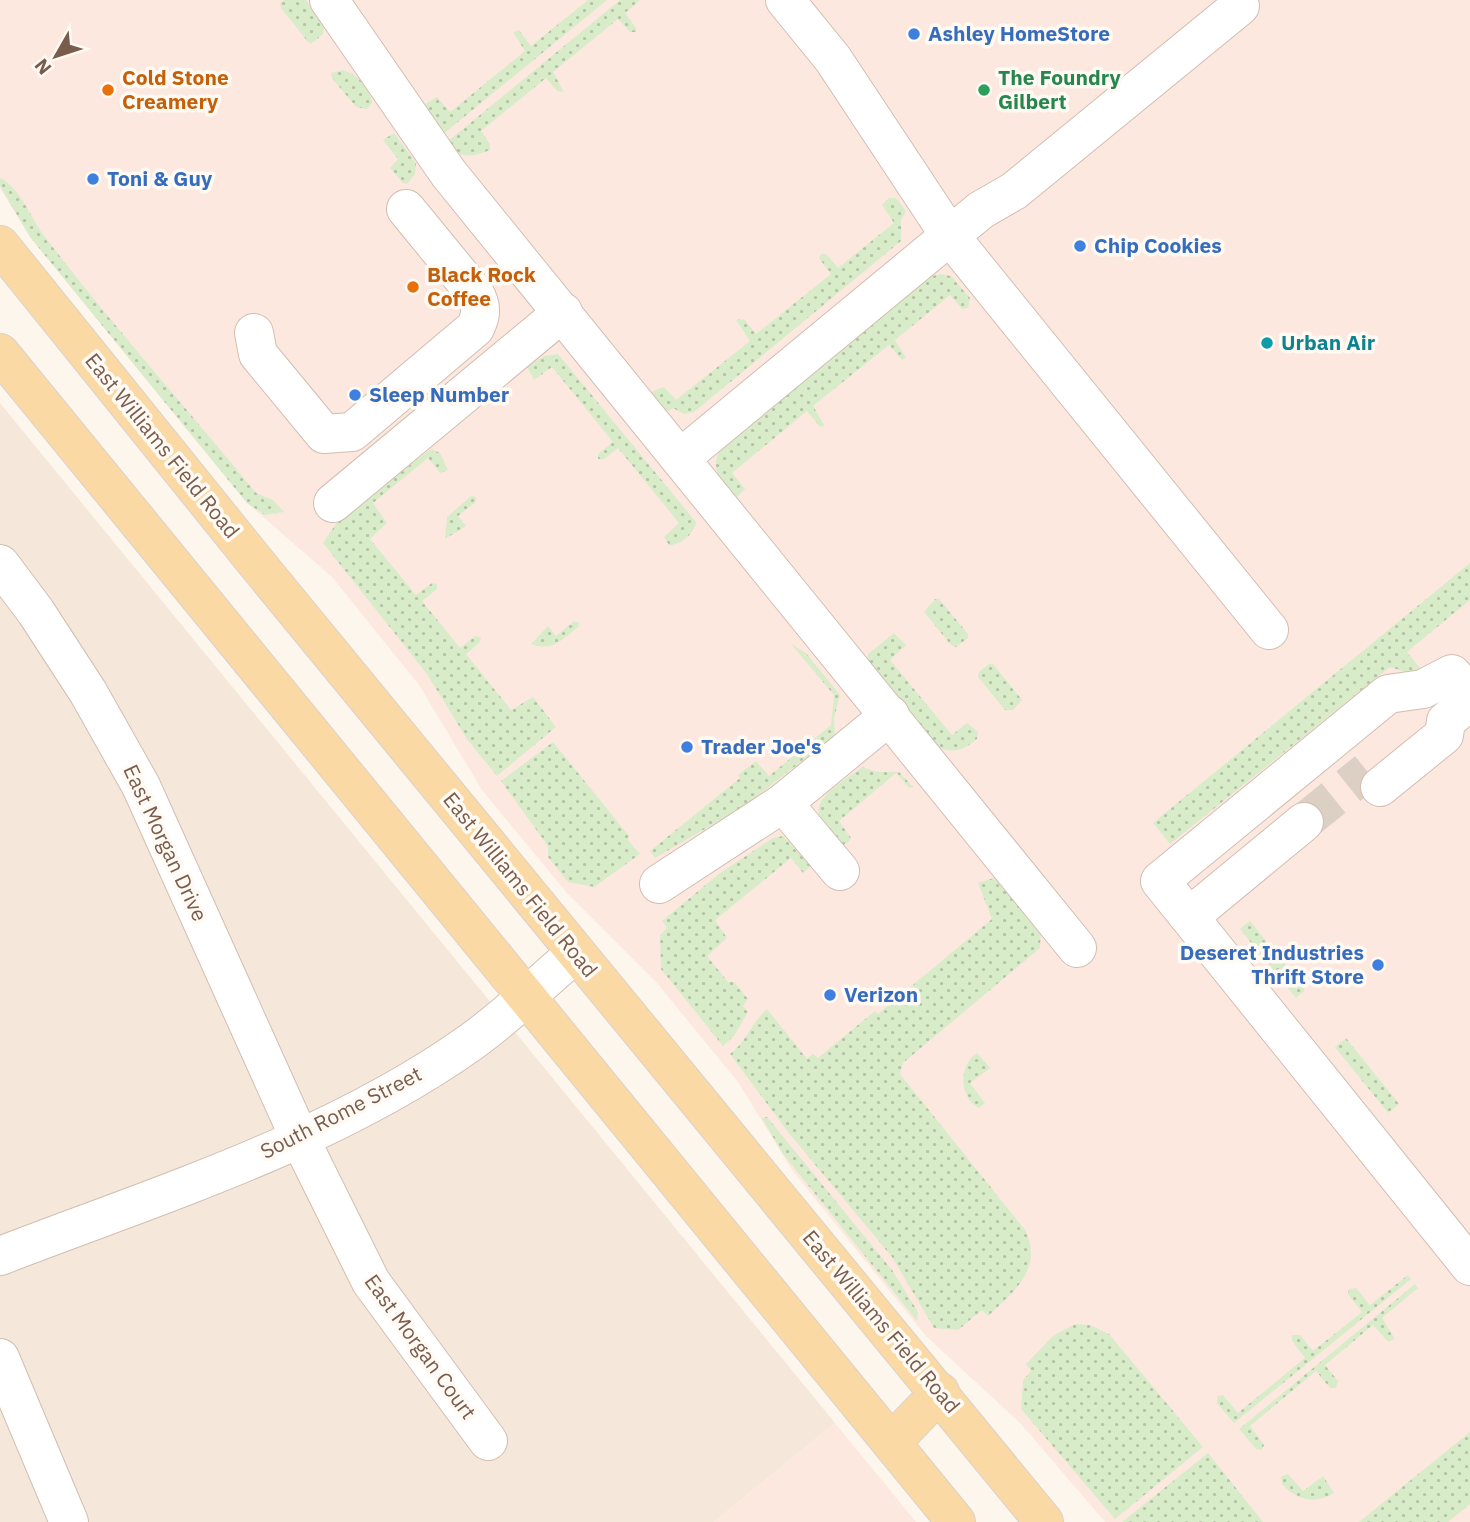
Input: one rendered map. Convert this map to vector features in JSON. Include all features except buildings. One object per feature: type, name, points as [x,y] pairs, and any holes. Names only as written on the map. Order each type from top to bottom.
[{"type":"main road","name":"East Williams Field Road","points":[[0,245],[576,953],[940,1392],[1044,1522]]},
{"type":"main road","points":[[0,353],[956,1522]]},
{"type":"main road","points":[[892,1441],[940,1392]]},
{"type":"street","points":[[329,0],[449,174],[682,457],[1077,948]]},
{"type":"street","points":[[785,0],[833,59],[950,236],[1269,630]]},
{"type":"street","points":[[682,457],[981,210],[1014,191],[1240,6]]},
{"type":"street","points":[[254,333],[258,354],[324,434],[352,432],[475,328],[481,317],[481,304],[474,292],[406,209]]},
{"type":"street","points":[[332,503],[564,312]]},
{"type":"street","name":"East Morgan Drive","points":[[0,564],[36,612],[88,692],[141,786],[300,1139]]},
{"type":"street","points":[[1373,779],[1444,735],[1462,706],[1452,674],[1423,689],[1388,694],[1160,881],[1470,1266]]},
{"type":"street","points":[[659,884],[783,803],[890,715]]},
{"type":"street","points":[[783,803],[840,871]]},
{"type":"street","points":[[1195,925],[1311,830]]},
{"type":"street","name":"South Rome Street","points":[[0,1256],[300,1139],[415,1079],[472,1041],[576,953]]},
{"type":"street","name":"East Morgan Court","points":[[300,1139],[371,1282],[488,1441]]},
{"type":"street","points":[[0,1357],[69,1522]]},
{"type":"shaded area","points":[[0,0],[1470,0],[1470,1522],[1105,1522],[1021,1424],[926,1336],[792,1170],[738,1082],[656,982],[566,892],[482,790],[419,685],[332,577],[247,503],[30,237],[0,188]]},
{"type":"shaded area","points":[[0,403],[835,1423],[714,1522],[0,1522]]},
{"type":"shaded area","points":[[835,1423],[916,1522],[714,1522]]},
{"type":"green space","points":[[284,0],[306,0],[324,26],[323,34],[311,44],[308,42],[281,8],[280,3]]},
{"type":"green space","points":[[588,0],[607,0],[442,135],[425,104],[437,97],[450,112],[525,51],[513,32],[519,30],[531,46]]},
{"type":"green space","points":[[620,0],[640,0],[625,13],[636,32],[630,32],[618,19],[553,72],[564,92],[557,91],[546,78],[481,131],[490,144],[490,150],[477,155],[466,155],[456,152],[447,142]]},
{"type":"green space","points":[[343,70],[354,75],[366,87],[372,103],[367,109],[356,107],[332,78],[331,73]]},
{"type":"green space","points":[[394,133],[416,163],[415,174],[407,184],[390,168],[398,159],[383,140]]},
{"type":"green space","points":[[0,178],[14,189],[70,270],[256,493],[273,500],[284,512],[265,515],[247,503],[30,237],[0,186]]},
{"type":"green space","points":[[889,198],[896,198],[906,211],[901,220],[901,241],[694,412],[684,414],[673,408],[665,413],[652,394],[653,391],[664,387],[676,400],[750,341],[736,320],[744,319],[756,334],[831,274],[819,258],[821,254],[826,254],[838,268],[894,223],[882,205]]},
{"type":"green space","points":[[931,276],[951,276],[970,298],[968,308],[962,309],[950,295],[895,340],[906,358],[902,360],[889,345],[813,406],[825,426],[820,427],[807,411],[732,473],[745,489],[736,498],[716,469],[721,448]]},
{"type":"green space","points":[[558,354],[696,522],[693,530],[682,541],[669,545],[664,537],[679,523],[618,448],[604,459],[598,459],[598,454],[613,442],[552,367],[534,380],[527,367],[544,356]]},
{"type":"green space","points":[[431,449],[440,453],[448,470],[440,473],[428,458],[373,503],[387,523],[370,539],[416,595],[432,583],[437,584],[437,589],[422,601],[460,648],[475,636],[481,637],[480,642],[466,654],[511,710],[533,697],[556,727],[497,776],[467,739],[427,674],[323,543],[338,521]]},
{"type":"green space","points":[[471,496],[476,497],[476,502],[458,516],[466,526],[445,539],[447,517]]},
{"type":"green space","points":[[1470,563],[1470,600],[1407,652],[1422,670],[1409,673],[1390,667],[1170,844],[1153,823]]},
{"type":"green space","points":[[935,599],[939,599],[968,634],[968,638],[956,647],[951,645],[924,612]]},
{"type":"green space","points":[[574,621],[579,623],[578,627],[551,646],[531,644],[548,626],[556,636]]},
{"type":"green space","points":[[894,633],[906,645],[890,660],[952,735],[967,723],[978,732],[977,739],[972,743],[954,750],[937,747],[867,659],[868,654]]},
{"type":"green space","points":[[791,644],[806,653],[840,695],[834,718],[835,735],[743,807],[655,858],[650,851],[740,778],[738,775],[756,761],[769,776],[831,725],[834,695]]},
{"type":"green space","points":[[993,664],[1022,700],[1013,710],[1005,710],[978,677],[979,672]]},
{"type":"green space","points":[[553,742],[629,836],[628,840],[640,854],[594,887],[568,882],[548,857],[548,846],[501,781]]},
{"type":"green space","points":[[862,767],[877,772],[899,772],[913,787],[909,788],[896,773],[839,821],[851,838],[843,845],[823,822],[819,807],[827,794]]},
{"type":"green space","points":[[783,836],[811,866],[803,873],[791,858],[715,920],[727,938],[707,956],[728,982],[734,982],[748,999],[743,1006],[748,1012],[734,1036],[723,1046],[661,969],[660,935],[667,928],[662,921],[720,873],[773,838]]},
{"type":"green space","points":[[990,867],[1041,931],[1040,948],[903,1063],[900,1074],[1025,1230],[1031,1256],[1028,1268],[1016,1288],[988,1316],[982,1310],[958,1330],[934,1328],[892,1257],[788,1132],[730,1054],[767,1009],[807,1059],[813,1054],[818,1058],[875,1011],[878,1014],[992,919],[978,883],[994,878]]},
{"type":"green space","points":[[1250,921],[1305,990],[1296,998],[1240,929]]},
{"type":"green space","points":[[1346,1038],[1399,1104],[1388,1113],[1335,1047]]},
{"type":"green space","points":[[977,1053],[990,1068],[970,1083],[985,1103],[979,1108],[968,1097],[963,1081],[966,1065]]},
{"type":"green space","points":[[767,1117],[892,1270],[918,1312],[917,1321],[783,1154],[762,1118]]},
{"type":"green space","points":[[1408,1275],[1411,1279],[1234,1423],[1217,1403],[1217,1396],[1223,1395],[1238,1413],[1305,1358],[1292,1341],[1292,1335],[1300,1335],[1313,1351],[1362,1312],[1348,1294],[1349,1289],[1356,1288],[1370,1305]]},
{"type":"green space","points":[[1415,1284],[1418,1288],[1382,1318],[1395,1339],[1388,1342],[1373,1325],[1325,1365],[1338,1381],[1336,1388],[1330,1388],[1316,1371],[1250,1426],[1264,1445],[1262,1450],[1256,1449],[1239,1429]]},
{"type":"green space","points":[[1075,1324],[1090,1325],[1109,1334],[1203,1447],[1115,1519],[1021,1409],[1023,1380],[1031,1371],[1026,1364],[1053,1336]]},
{"type":"green space","points":[[1470,1432],[1470,1504],[1448,1522],[1359,1522]]},
{"type":"green space","points":[[1208,1453],[1263,1522],[1122,1522]]},
{"type":"green space","points":[[1288,1474],[1303,1491],[1323,1476],[1334,1493],[1313,1500],[1300,1497],[1282,1484],[1281,1476]]},
{"type":"tunnel","points":[[1304,822],[1367,771]]},
{"type":"place","name":"Ashley HomeStore","points":[[914,34]]},
{"type":"place","name":"Cold Stone Creamery","points":[[108,90]]},
{"type":"place","name":"The Foundry Gilbert","points":[[984,90]]},
{"type":"place","name":"Toni & Guy","points":[[93,179]]},
{"type":"place","name":"Chip Cookies","points":[[1080,246]]},
{"type":"place","name":"Black Rock Coffee","points":[[413,287]]},
{"type":"place","name":"Urban Air","points":[[1267,343]]},
{"type":"place","name":"Sleep Number","points":[[355,395]]},
{"type":"place","name":"Trader Joe's","points":[[687,747]]},
{"type":"place","name":"Deseret Industries Thrift Store","points":[[1378,965]]},
{"type":"place","name":"Verizon","points":[[830,995]]}]
